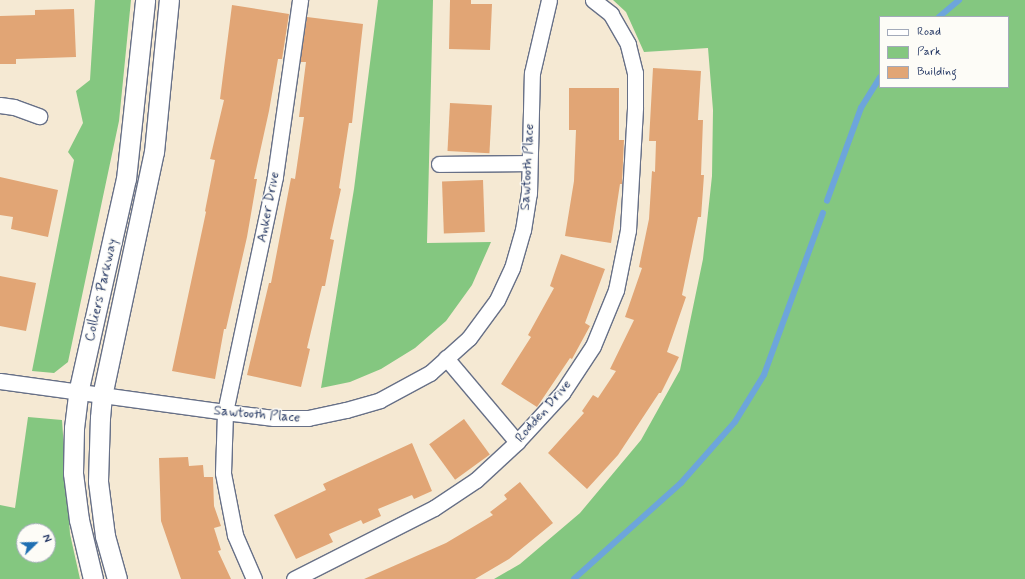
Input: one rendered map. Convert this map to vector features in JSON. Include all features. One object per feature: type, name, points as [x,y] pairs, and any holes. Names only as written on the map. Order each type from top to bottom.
[{"type":"street","name":"Colliers Parkway","points":[[93,579],[79,520],[73,473],[74,428],[78,393],[126,179],[146,0]]},
{"type":"street","name":"Colliers Parkway","points":[[117,579],[105,536],[98,481],[98,430],[102,396],[154,152],[169,0]]},
{"type":"street","name":"Anker Drive","points":[[254,579],[235,535],[223,473],[225,412],[274,176],[300,0]]},
{"type":"street","name":"Sawtooth Place","points":[[0,381],[78,393],[274,418],[308,418],[346,410],[380,400],[430,373],[468,338],[497,300],[512,268],[524,223],[529,193],[532,73],[549,0]]},
{"type":"street","name":"Rodden Drive","points":[[294,579],[434,508],[476,480],[517,442],[562,393],[593,346],[616,290],[628,230],[635,107],[635,73],[628,44],[611,14],[593,0]]},
{"type":"street","points":[[0,105],[14,107],[39,116]]},
{"type":"street","points":[[439,164],[529,163]]},
{"type":"street","points":[[446,358],[517,442]]},
{"type":"green space","points":[[95,0],[131,0],[119,121],[68,362],[54,373],[32,371],[74,160],[68,152],[83,123],[76,91],[90,80]]},
{"type":"green space","points":[[378,0],[433,0],[427,243],[491,242],[472,285],[446,321],[415,348],[381,369],[350,382],[321,388],[354,189]]},
{"type":"green space","points":[[613,0],[1025,0],[1025,579],[494,579],[520,564],[580,513],[641,440],[680,370],[703,259],[712,176],[713,110],[708,48],[644,52],[626,12]]},
{"type":"green space","points":[[28,417],[62,420],[70,534],[80,579],[0,579],[0,505],[15,508]]},
{"type":"building","points":[[450,0],[471,0],[471,4],[492,4],[490,50],[449,49]]},
{"type":"building","points":[[232,5],[289,14],[282,59],[278,59],[269,111],[254,179],[257,179],[247,237],[226,329],[224,329],[215,379],[172,371],[206,212],[215,160],[210,159],[224,100],[220,99]]},
{"type":"building","points":[[74,9],[76,57],[16,59],[16,64],[0,64],[0,16],[35,15],[35,10]]},
{"type":"building","points":[[307,17],[363,24],[352,123],[349,123],[339,188],[341,189],[330,239],[334,240],[325,286],[322,286],[307,348],[310,349],[301,387],[247,375],[269,283],[271,283],[291,178],[295,179],[304,117],[299,117],[306,62],[300,62]]},
{"type":"building","points":[[653,68],[701,71],[698,120],[703,120],[701,175],[704,175],[701,217],[698,217],[682,295],[686,297],[667,352],[679,357],[661,393],[659,393],[618,455],[587,489],[548,453],[584,413],[582,411],[593,395],[598,398],[616,371],[610,369],[634,320],[625,317],[642,268],[639,267],[649,219],[652,171],[655,172],[656,141],[649,141]]},
{"type":"building","points":[[569,88],[619,88],[619,140],[624,140],[622,184],[620,184],[611,243],[565,236],[574,181],[576,130],[569,130]]},
{"type":"building","points":[[450,103],[492,105],[489,153],[447,151]]},
{"type":"building","points":[[0,177],[58,190],[48,237],[11,229],[13,217],[0,215]]},
{"type":"building","points":[[483,180],[485,232],[444,233],[442,181]]},
{"type":"building","points":[[561,254],[605,269],[585,323],[590,326],[572,359],[570,358],[537,407],[501,384],[531,337],[528,335],[554,288],[550,286]]},
{"type":"building","points":[[0,276],[36,283],[26,331],[0,326]]},
{"type":"building","points":[[464,419],[490,455],[455,480],[429,444]]},
{"type":"building","points":[[412,443],[432,491],[414,499],[412,495],[378,509],[381,516],[363,524],[361,520],[329,534],[333,542],[296,559],[274,515],[326,490],[323,484]]},
{"type":"building","points":[[188,457],[189,466],[203,465],[204,477],[213,477],[214,506],[221,526],[214,528],[221,550],[218,551],[231,579],[181,579],[161,521],[159,458]]},
{"type":"building","points":[[520,482],[553,523],[509,559],[475,579],[364,579],[446,543],[493,515],[490,512],[507,499],[504,495]]},
{"type":"waterway","points":[[940,16],[959,0]]},
{"type":"waterway","points":[[827,201],[861,108],[879,80]]},
{"type":"waterway","points":[[574,579],[681,483],[735,422],[764,375],[823,213]]}]
